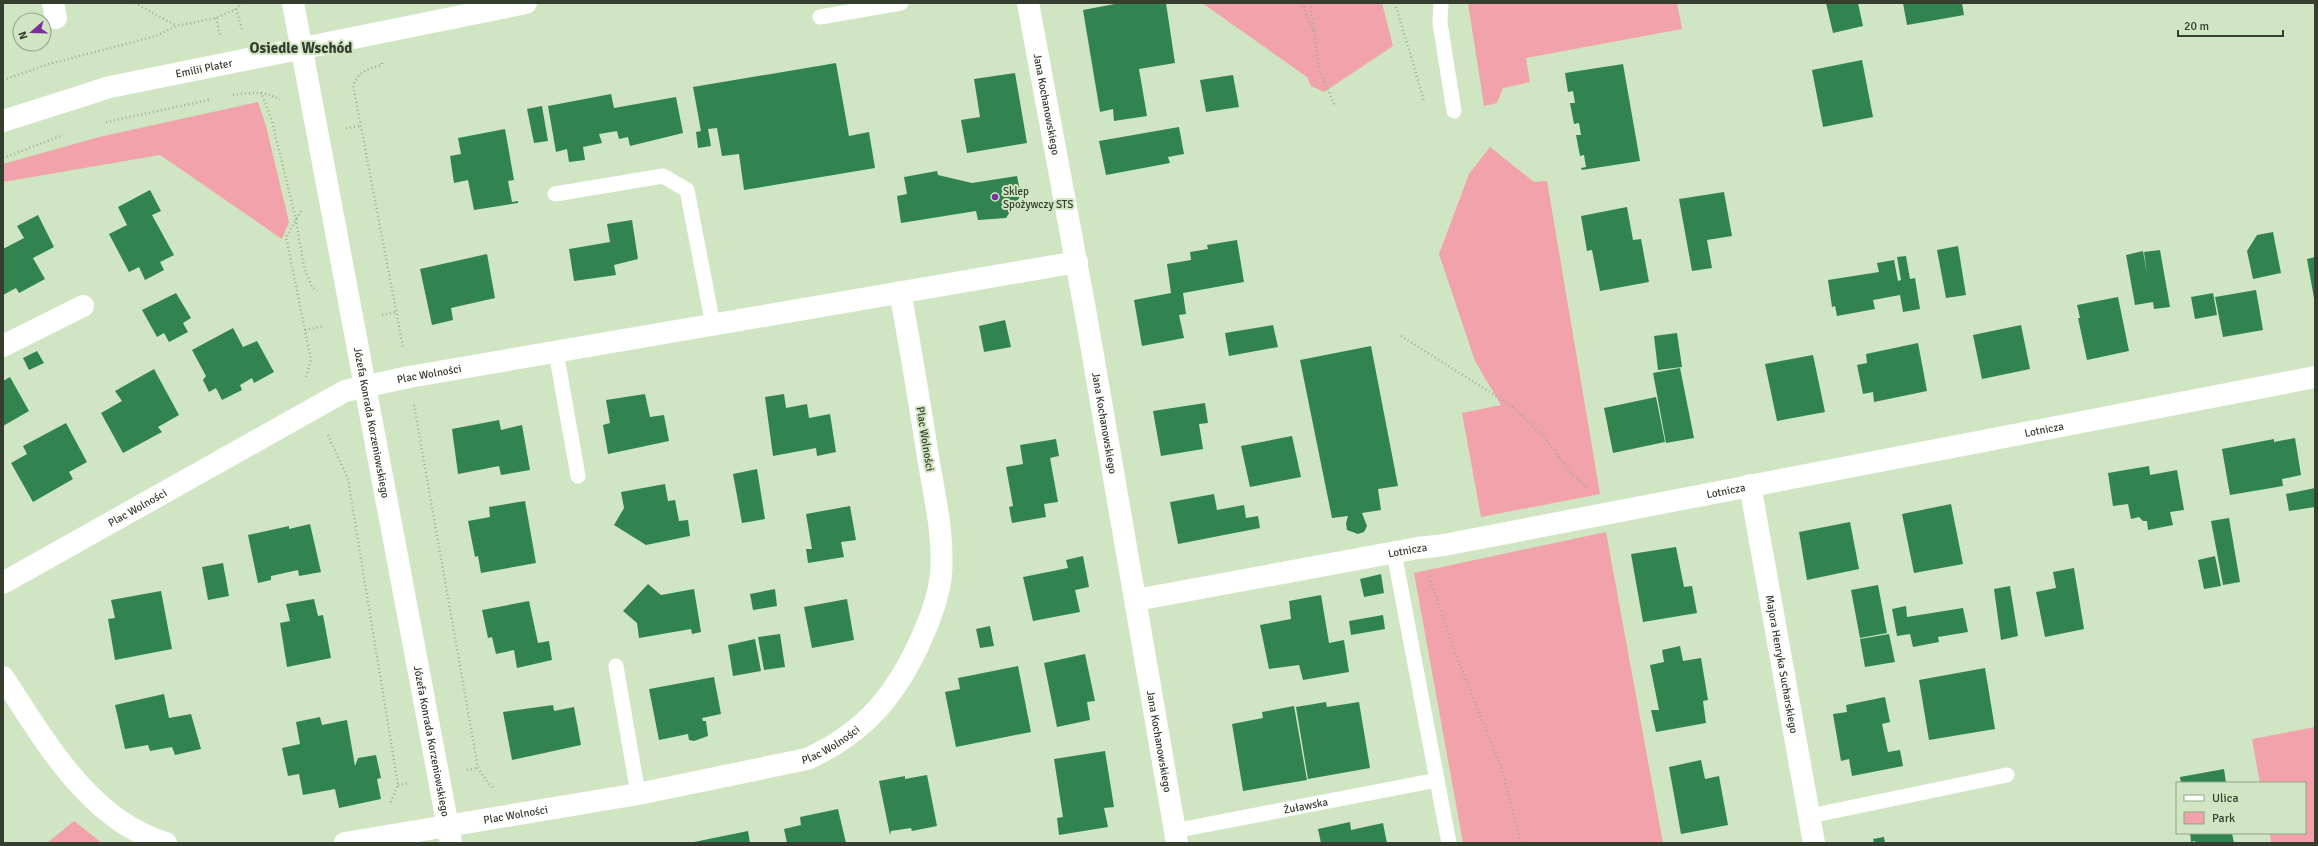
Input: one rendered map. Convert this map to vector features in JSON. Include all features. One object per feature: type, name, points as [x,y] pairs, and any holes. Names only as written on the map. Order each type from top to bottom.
[{"type":"street","name":"Józefa Konrada Korzeniowskiego","points":[[293,3],[366,385],[449,835]]},
{"type":"street","name":"Emilii Plater","points":[[3,121],[110,87],[526,3]]},
{"type":"street","name":"Jana Kochanowskiego","points":[[1028,3],[1077,262],[1136,600],[1175,837]]},
{"type":"street","name":"Plac Wolności","points":[[3,583],[344,391],[366,385],[409,377],[1077,262]]},
{"type":"street","name":"Plac Wolności","points":[[345,843],[449,835],[638,794],[784,765],[807,759],[831,748],[849,737],[872,716],[890,695],[911,663],[935,606],[941,575],[939,524],[900,292]]},
{"type":"street","points":[[3,346],[83,306]]},
{"type":"street","name":"Lotnicza","points":[[1136,600],[1418,548],[1444,545],[2315,377]]},
{"type":"street","name":"Majora Henryka Sucharskiego","points":[[1750,485],[1814,843]]},
{"type":"street","points":[[3,677],[44,738],[81,786],[105,809],[136,831],[166,843]]},
{"type":"lane","points":[[820,17],[858,7],[901,3]]},
{"type":"lane","points":[[1431,3],[1440,23]]},
{"type":"lane","points":[[1441,3],[1440,23],[1454,111]]},
{"type":"lane","points":[[555,194],[663,176],[687,190],[713,325]]},
{"type":"lane","points":[[556,352],[578,476]]},
{"type":"lane","points":[[1394,553],[1449,843]]},
{"type":"lane","points":[[616,666],[638,794]]},
{"type":"lane","points":[[1810,816],[2007,775]]},
{"type":"lane","name":"Żuławska","points":[[1175,837],[1437,780]]},
{"type":"path","points":[[135,3],[176,26]]},
{"type":"path","points":[[3,80],[49,64],[156,36],[176,26],[216,18],[236,9],[242,3]]},
{"type":"path","points":[[1302,3],[1314,34]]},
{"type":"path","points":[[1310,3],[1319,69],[1336,106]]},
{"type":"path","points":[[1394,3],[1425,103]]},
{"type":"path","points":[[236,9],[250,59],[272,121],[296,220],[304,267],[312,287],[326,297],[349,300]]},
{"type":"path","points":[[382,65],[365,69],[358,75],[353,85],[409,377],[478,768],[488,783],[494,788]]},
{"type":"path","points":[[225,96],[261,92],[272,95],[284,105]]},
{"type":"path","points":[[102,123],[217,98]]},
{"type":"path","points":[[317,133],[361,126]]},
{"type":"path","points":[[3,158],[65,135]]},
{"type":"path","points":[[286,236],[311,360],[303,391],[334,445],[348,478],[398,785],[389,809]]},
{"type":"path","points":[[1401,336],[1512,406],[1544,437],[1571,473],[1588,488]]},
{"type":"path","points":[[1418,548],[1459,663],[1503,772],[1521,843]]},
{"type":"green space","points":[[1202,3],[1382,3],[1393,46],[1324,92],[1311,86],[1307,77]]},
{"type":"green space","points":[[1468,3],[1677,3],[1682,29],[1526,58],[1530,82],[1503,88],[1497,103],[1484,106]]},
{"type":"green space","points":[[258,102],[266,126],[289,222],[282,239],[160,155],[3,182],[3,164],[99,137]]},
{"type":"green space","points":[[1490,147],[1534,182],[1547,181],[1600,494],[1481,517],[1462,413],[1501,405],[1475,361],[1439,254],[1469,174]]},
{"type":"green space","points":[[1606,532],[1663,843],[1463,843],[1414,573]]},
{"type":"green space","points":[[2315,727],[2315,843],[2271,843],[2270,834],[2306,834],[2306,782],[2260,782],[2252,739]]},
{"type":"green space","points":[[74,821],[102,843],[47,843]]},
{"type":"building","points":[[1120,3],[1166,3],[1175,63],[1139,69],[1147,116],[1114,121],[1113,109],[1100,112],[1083,10]]},
{"type":"building","points":[[1826,3],[1858,3],[1863,26],[1833,33]]},
{"type":"building","points":[[1903,3],[1962,3],[1964,15],[1907,25]]},
{"type":"building","points":[[1862,60],[1873,117],[1823,127],[1812,70]]},
{"type":"building","points":[[836,63],[849,136],[869,132],[875,168],[744,190],[739,154],[722,156],[717,128],[708,129],[711,146],[698,148],[696,132],[701,131],[693,87]]},
{"type":"building","points":[[1623,64],[1640,161],[1582,170],[1581,168],[1586,167],[1584,155],[1580,156],[1576,135],[1581,135],[1579,123],[1574,124],[1570,103],[1575,103],[1573,91],[1568,92],[1565,73]]},
{"type":"building","points":[[1015,73],[1027,143],[967,153],[961,120],[980,117],[974,79]]},
{"type":"building","points":[[1233,75],[1239,107],[1206,112],[1200,80]]},
{"type":"building","points":[[611,94],[614,108],[676,97],[683,133],[630,146],[628,137],[619,139],[617,131],[599,134],[602,143],[583,147],[585,160],[569,162],[567,149],[556,152],[548,106]]},
{"type":"building","points":[[542,106],[548,141],[534,143],[527,109]]},
{"type":"building","points":[[1179,127],[1184,154],[1168,157],[1170,163],[1106,175],[1099,141]]},
{"type":"building","points":[[505,129],[514,180],[508,181],[512,202],[518,201],[518,203],[474,210],[468,180],[454,183],[450,156],[461,154],[458,138]]},
{"type":"building","points":[[937,171],[938,175],[972,183],[1017,176],[1021,195],[1006,218],[978,220],[976,211],[901,223],[897,196],[907,194],[904,177]]},
{"type":"building","points":[[150,190],[161,211],[152,215],[174,255],[160,262],[164,270],[145,280],[139,267],[129,272],[109,234],[127,225],[118,207]]},
{"type":"building","points":[[1724,192],[1732,236],[1707,240],[1712,268],[1692,271],[1679,199]]},
{"type":"building","points":[[1627,207],[1633,240],[1641,239],[1649,282],[1600,291],[1592,250],[1587,251],[1581,216]]},
{"type":"building","points":[[38,215],[54,247],[33,258],[45,279],[19,293],[16,288],[3,295],[3,249],[24,238],[17,226]]},
{"type":"building","points":[[632,220],[638,259],[614,265],[616,275],[574,281],[569,249],[610,242],[607,224]]},
{"type":"building","points":[[2273,232],[2281,273],[2253,279],[2247,251],[2257,235]]},
{"type":"building","points":[[1237,240],[1244,282],[1183,293],[1186,314],[1179,315],[1184,338],[1142,346],[1134,300],[1171,293],[1167,264],[1191,260],[1190,252],[1208,249],[1207,245]]},
{"type":"building","points":[[1958,246],[1966,295],[1946,298],[1937,250]]},
{"type":"building","points":[[2160,250],[2170,307],[2154,309],[2153,302],[2135,305],[2126,255],[2143,251],[2147,274],[2144,252]]},
{"type":"building","points":[[487,254],[495,298],[451,308],[453,320],[432,325],[420,269]]},
{"type":"building","points":[[1906,256],[1910,279],[1915,278],[1920,309],[1903,312],[1900,295],[1873,300],[1875,309],[1837,316],[1835,306],[1832,307],[1828,280],[1879,272],[1877,263],[1894,260],[1898,281],[1901,280],[1897,257]]},
{"type":"building","points":[[2315,257],[2315,298],[2314,298],[2307,259]]},
{"type":"building","points":[[2256,290],[2263,330],[2223,337],[2215,297]]},
{"type":"building","points":[[176,293],[191,318],[183,323],[188,332],[169,342],[164,333],[157,337],[142,310]]},
{"type":"building","points":[[2213,293],[2217,315],[2195,319],[2191,297]]},
{"type":"building","points":[[2118,297],[2129,351],[2087,360],[2078,318],[2080,318],[2077,305]]},
{"type":"building","points":[[1005,320],[1011,347],[984,352],[979,326]]},
{"type":"building","points":[[1273,325],[1278,347],[1229,356],[1225,333]]},
{"type":"building","points":[[2021,325],[2030,369],[1982,379],[1973,335]]},
{"type":"building","points":[[233,328],[243,347],[257,341],[274,372],[254,383],[252,378],[240,385],[242,390],[222,400],[216,388],[209,392],[203,380],[206,376],[192,350]]},
{"type":"building","points":[[1677,333],[1682,367],[1658,370],[1654,336]]},
{"type":"building","points":[[1918,343],[1927,391],[1874,402],[1873,392],[1863,394],[1857,365],[1867,363],[1866,354]]},
{"type":"building","points":[[1371,346],[1398,486],[1378,489],[1381,510],[1362,513],[1367,526],[1364,532],[1358,534],[1347,530],[1346,523],[1348,516],[1332,518],[1300,360]]},
{"type":"building","points":[[37,351],[44,363],[29,370],[23,358]]},
{"type":"building","points":[[1813,355],[1825,412],[1777,421],[1765,364]]},
{"type":"building","points":[[1680,368],[1694,438],[1666,443],[1653,373]]},
{"type":"building","points":[[154,369],[179,415],[158,427],[162,432],[123,453],[101,413],[122,401],[115,391]]},
{"type":"building","points":[[10,377],[29,411],[3,426],[3,381]]},
{"type":"building","points":[[645,394],[650,417],[664,415],[669,441],[608,454],[603,425],[610,423],[606,400]]},
{"type":"building","points":[[784,394],[786,408],[807,404],[809,418],[830,414],[836,452],[817,456],[816,448],[773,456],[765,397]]},
{"type":"building","points":[[1656,397],[1665,442],[1613,453],[1604,408]]},
{"type":"building","points":[[1205,403],[1208,423],[1199,424],[1203,449],[1161,456],[1153,411]]},
{"type":"building","points":[[499,420],[501,430],[522,425],[530,470],[501,475],[499,466],[458,474],[452,429]]},
{"type":"building","points":[[66,423],[87,462],[69,472],[73,479],[33,502],[11,463],[27,454],[23,446]]},
{"type":"building","points":[[1292,436],[1301,477],[1250,487],[1241,446]]},
{"type":"building","points":[[2295,438],[2301,475],[2282,479],[2283,486],[2230,495],[2222,449],[2274,439],[2274,442]]},
{"type":"building","points":[[1056,439],[1059,456],[1050,458],[1058,502],[1044,504],[1046,517],[1012,523],[1009,507],[1013,506],[1006,467],[1023,464],[1020,445]]},
{"type":"building","points":[[2149,466],[2150,475],[2177,470],[2184,510],[2170,512],[2173,525],[2148,530],[2147,521],[2143,521],[2139,517],[2131,519],[2128,504],[2113,506],[2108,473]]},
{"type":"building","points":[[757,469],[765,519],[742,523],[733,474]]},
{"type":"building","points":[[665,484],[668,501],[675,500],[679,521],[688,520],[690,536],[646,545],[614,525],[624,508],[621,492]]},
{"type":"building","points":[[2315,488],[2315,507],[2289,511],[2286,494]]},
{"type":"building","points":[[1214,494],[1217,510],[1244,505],[1246,518],[1258,516],[1260,528],[1178,544],[1170,502]]},
{"type":"building","points":[[525,501],[536,563],[481,573],[478,556],[475,557],[468,521],[490,517],[489,507]]},
{"type":"building","points":[[1951,504],[1963,564],[1914,573],[1902,514]]},
{"type":"building","points":[[850,506],[856,540],[841,542],[844,557],[808,563],[806,549],[812,549],[806,514]]},
{"type":"building","points":[[2229,518],[2240,582],[2223,585],[2211,521]]},
{"type":"building","points":[[1850,522],[1859,569],[1807,580],[1799,532]]},
{"type":"building","points":[[310,524],[321,572],[299,576],[298,570],[271,576],[271,580],[258,583],[248,535],[289,526],[289,529]]},
{"type":"building","points":[[1676,547],[1684,587],[1692,586],[1697,613],[1643,622],[1631,554]]},
{"type":"building","points":[[1083,556],[1089,587],[1075,590],[1080,612],[1033,621],[1023,577],[1068,568],[1066,560]]},
{"type":"building","points":[[2215,556],[2221,586],[2204,589],[2198,560]]},
{"type":"building","points":[[223,563],[229,596],[208,600],[202,567]]},
{"type":"building","points":[[2074,568],[2084,629],[2045,637],[2036,592],[2056,588],[2053,572]]},
{"type":"building","points":[[1381,574],[1384,593],[1364,597],[1360,579]]},
{"type":"building","points":[[648,584],[661,595],[694,589],[701,632],[692,634],[691,629],[639,638],[637,623],[623,611]]},
{"type":"building","points":[[1878,585],[1887,633],[1860,638],[1851,590]]},
{"type":"building","points":[[2010,586],[2018,636],[2001,640],[1994,589]]},
{"type":"building","points":[[775,589],[777,606],[753,610],[750,594]]},
{"type":"building","points":[[161,591],[172,649],[115,660],[108,619],[115,618],[111,600]]},
{"type":"building","points":[[1321,595],[1329,643],[1344,640],[1349,672],[1303,680],[1299,665],[1269,669],[1260,625],[1291,619],[1289,601]]},
{"type":"building","points":[[314,599],[318,616],[323,615],[331,658],[287,667],[280,623],[290,621],[286,604]]},
{"type":"building","points":[[847,599],[854,640],[812,648],[804,607]]},
{"type":"building","points":[[529,601],[538,643],[549,641],[552,660],[517,668],[514,650],[496,654],[492,637],[488,638],[482,610]]},
{"type":"building","points":[[1906,606],[1907,617],[1963,608],[1968,632],[1938,637],[1939,642],[1913,647],[1910,634],[1897,636],[1892,609]]},
{"type":"building","points":[[1383,615],[1385,629],[1351,635],[1349,621]]},
{"type":"building","points":[[990,626],[994,646],[980,648],[976,629]]},
{"type":"building","points":[[780,634],[785,667],[764,670],[758,637]]},
{"type":"building","points":[[1889,634],[1895,662],[1865,667],[1860,639]]},
{"type":"building","points":[[755,639],[761,671],[733,676],[728,645]]},
{"type":"building","points":[[1680,646],[1683,661],[1701,658],[1708,700],[1703,701],[1706,723],[1656,732],[1651,710],[1659,710],[1650,665],[1664,662],[1662,650]]},
{"type":"building","points":[[1085,654],[1095,701],[1087,702],[1090,720],[1057,727],[1044,663]]},
{"type":"building","points":[[1018,666],[1031,732],[956,747],[945,692],[960,689],[958,678]]},
{"type":"building","points":[[1985,668],[1995,729],[1929,740],[1919,680]]},
{"type":"building","points":[[714,677],[721,714],[702,718],[703,721],[706,721],[708,736],[694,741],[689,740],[688,734],[659,740],[649,689]]},
{"type":"building","points":[[164,694],[169,718],[191,714],[201,749],[175,755],[172,747],[150,751],[148,745],[125,749],[115,705]]},
{"type":"building","points":[[1885,697],[1890,722],[1882,724],[1888,752],[1900,750],[1903,766],[1852,776],[1849,759],[1841,761],[1833,714],[1847,712],[1846,705]]},
{"type":"building","points":[[1326,702],[1327,707],[1359,702],[1370,768],[1308,779],[1296,707]]},
{"type":"building","points":[[553,705],[554,711],[574,707],[581,745],[512,760],[503,712]]},
{"type":"building","points":[[1294,706],[1307,780],[1243,791],[1232,724],[1263,718],[1262,712]]},
{"type":"building","points":[[320,717],[322,725],[347,720],[355,766],[358,758],[376,755],[381,778],[377,779],[381,799],[339,808],[335,789],[303,795],[299,774],[288,776],[282,748],[300,744],[296,722]]},
{"type":"building","points":[[1105,751],[1114,807],[1104,808],[1108,827],[1059,835],[1057,818],[1063,817],[1054,759]]},
{"type":"building","points":[[1701,760],[1705,779],[1719,776],[1728,825],[1681,834],[1669,767]]},
{"type":"building","points":[[2224,769],[2226,782],[2181,782],[2180,777]]},
{"type":"building","points":[[927,775],[937,826],[912,831],[911,828],[891,831],[890,835],[879,781],[905,776],[905,779]]},
{"type":"building","points":[[838,809],[846,843],[787,843],[784,829],[801,825],[800,817]]},
{"type":"building","points":[[1350,822],[1351,830],[1383,823],[1387,843],[1321,843],[1318,829]]},
{"type":"building","points":[[748,831],[750,843],[694,843],[694,842]]},
{"type":"building","points":[[2190,834],[2232,834],[2234,843],[2196,843],[2195,841],[2191,842]]},
{"type":"building","points":[[1884,837],[1885,843],[1874,843],[1873,839]]},
{"type":"place","name":"Sklep Spożywczy STS","points":[[995,197]]},
{"type":"district","name":"Osiedle Wschód","points":[[301,48]]}]
